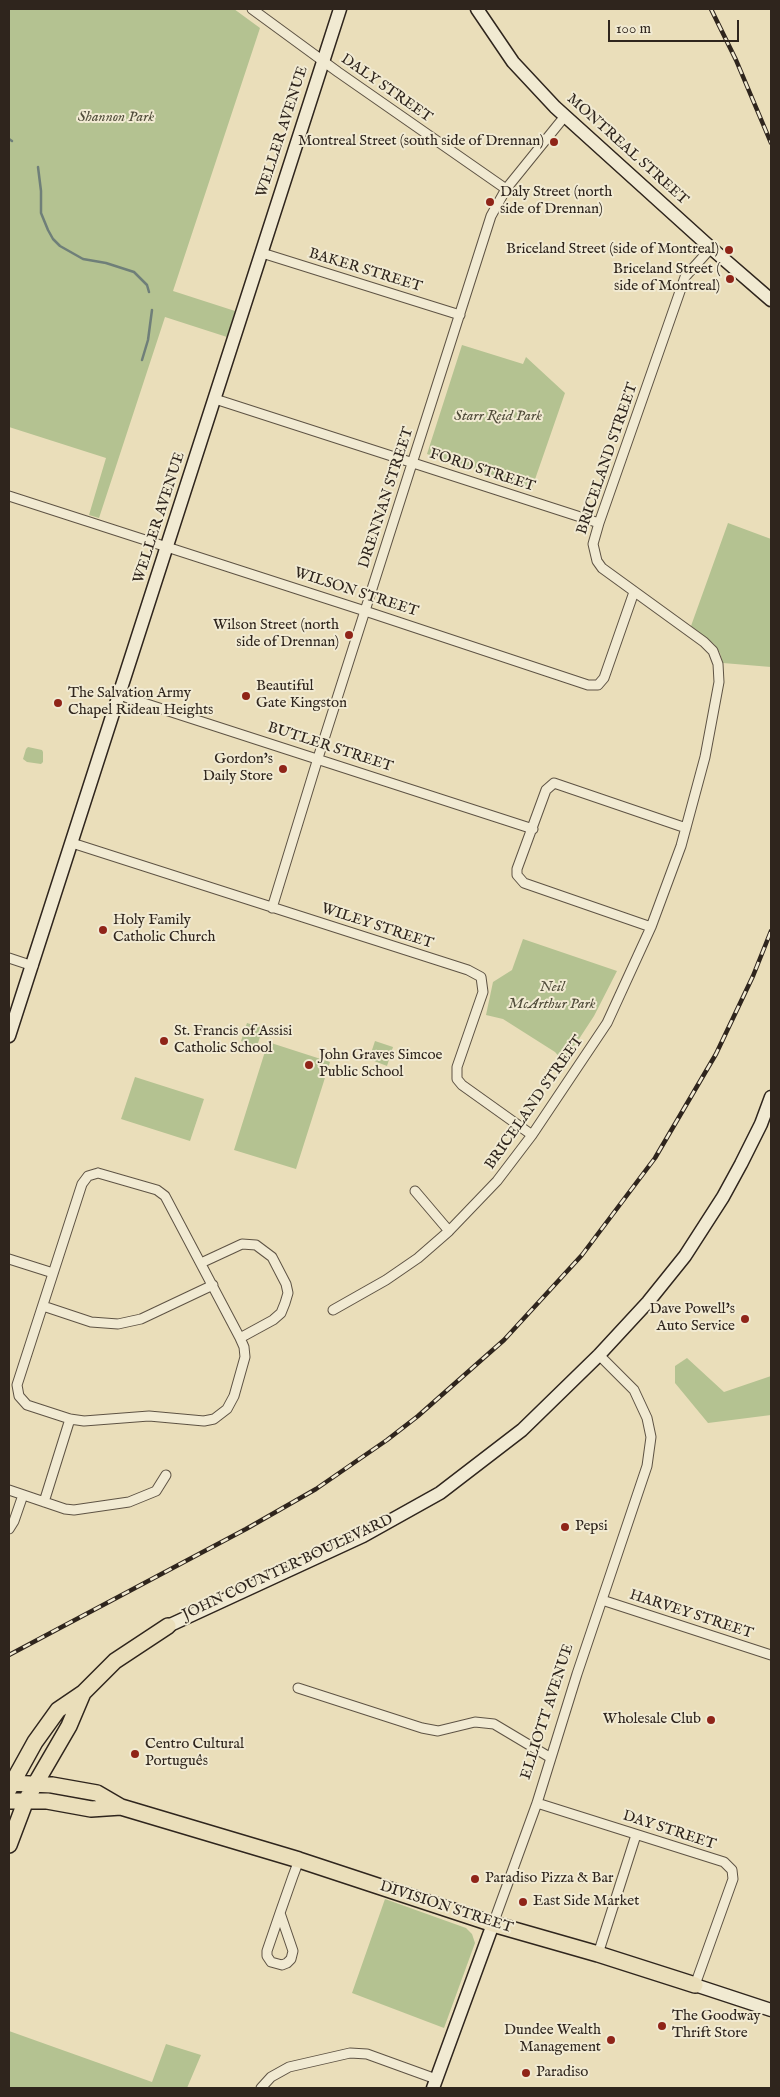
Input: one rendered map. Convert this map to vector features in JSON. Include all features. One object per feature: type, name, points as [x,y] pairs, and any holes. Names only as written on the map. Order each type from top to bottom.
[{"type":"main road","name":"WELLER AVENUE","points":[[9,1036],[340,9]]},
{"type":"main road","name":"MONTREAL STREET","points":[[477,9],[513,62],[565,116],[710,248],[771,300]]},
{"type":"main road","name":"JOHN COUNTER BOULEVARD","points":[[83,1693],[115,1661],[168,1626],[363,1536],[440,1493],[522,1430],[599,1355],[648,1302],[684,1256],[736,1172],[761,1124],[771,1098]]},
{"type":"main road","points":[[9,1845],[26,1800],[69,1726],[83,1693]]},
{"type":"main road","points":[[10,1785],[35,1742],[58,1710],[83,1693]]},
{"type":"main road","name":"DIVISION STREET","points":[[10,1785],[52,1785],[97,1793],[121,1807],[298,1860],[493,1924],[598,1954],[771,2010]]},
{"type":"main road","name":"DIVISION STREET","points":[[9,1800],[46,1801],[91,1809],[121,1807]]},
{"type":"main road","name":"ELLIOTT AVENUE","points":[[435,2083],[493,1924]]},
{"type":"street","name":"DALY STREET","points":[[252,9],[506,190]]},
{"type":"street","name":"DRENNAN STREET","points":[[272,908],[491,216],[506,190],[565,116]]},
{"type":"street","name":"BRICELAND STREET","points":[[332,1310],[386,1280],[418,1258],[449,1231],[498,1181],[532,1135],[607,1023],[651,927],[686,828],[705,757],[719,682],[718,664],[713,651],[704,642],[608,574],[597,561],[593,544],[685,277],[710,248]]},
{"type":"street","name":"BAKER STREET","points":[[262,253],[460,315]]},
{"type":"street","name":"FORD STREET","points":[[215,399],[599,523]]},
{"type":"street","name":"WILSON STREET","points":[[9,496],[365,610],[588,686],[598,685],[604,678],[634,592]]},
{"type":"street","name":"BUTLER STREET","points":[[119,695],[532,829]]},
{"type":"street","points":[[651,927],[521,881],[517,875],[517,869],[546,790],[554,783],[686,828]]},
{"type":"street","name":"WILEY STREET","points":[[72,844],[468,970],[481,977],[483,992],[457,1066],[457,1079],[462,1085],[532,1135]]},
{"type":"street","points":[[9,958],[33,966]]},
{"type":"street","points":[[98,1173],[157,1190],[166,1196],[201,1263],[244,1347],[245,1357],[236,1391],[227,1410],[214,1420],[204,1421],[149,1416],[84,1421],[70,1419],[27,1405],[22,1401],[17,1391],[17,1385],[82,1184],[88,1176],[98,1173]]},
{"type":"street","points":[[415,1191],[449,1231]]},
{"type":"street","points":[[201,1263],[235,1247],[249,1244],[268,1252],[279,1271],[288,1293],[281,1313],[273,1320],[240,1338]]},
{"type":"street","points":[[9,1259],[53,1273]]},
{"type":"street","points":[[43,1306],[91,1322],[118,1324],[142,1319],[213,1285]]},
{"type":"street","name":"ELLIOTT AVENUE","points":[[493,1924],[537,1803],[647,1466],[651,1437],[647,1418],[634,1390],[599,1355]]},
{"type":"street","points":[[44,1502],[70,1419]]},
{"type":"street","points":[[9,1490],[74,1510],[129,1502],[156,1491],[166,1475]]},
{"type":"street","points":[[9,1529],[14,1521],[23,1495]]},
{"type":"street","name":"HARVEY STREET","points":[[602,1600],[771,1655]]},
{"type":"street","points":[[298,1688],[422,1728],[438,1730],[475,1722],[494,1724],[551,1758]]},
{"type":"street","name":"DAY STREET","points":[[537,1803],[724,1862],[732,1870],[733,1878],[695,1985]]},
{"type":"street","points":[[598,1954],[636,1834]]},
{"type":"street","points":[[280,1912],[293,1951],[291,1958],[282,1965],[271,1962],[267,1956],[267,1951],[280,1912],[298,1860]]},
{"type":"street","points":[[261,2088],[271,2077],[289,2067],[350,2053],[367,2054],[435,2083]]},
{"type":"green space","name":"Shannon Park","points":[[9,9],[234,9],[260,28],[173,291],[235,311],[227,337],[165,317],[99,518],[89,515],[106,458],[9,427]]},
{"type":"green space","name":"Starr Reid Park","points":[[462,345],[523,364],[526,357],[565,393],[532,488],[427,454]]},
{"type":"green space","points":[[728,523],[771,539],[771,667],[723,663],[720,653],[714,644],[691,626]]},
{"type":"green space","points":[[28,747],[42,750],[43,762],[41,764],[27,762],[23,759]]},
{"type":"green space","name":"Neil McArthur Park","points":[[523,939],[617,971],[594,1016],[564,1062],[555,1052],[503,1019],[486,1015],[493,982],[512,970]]},
{"type":"green space","points":[[247,1023],[263,1028],[257,1046],[253,1047],[241,1041]]},
{"type":"green space","points":[[375,1041],[393,1047],[387,1066],[369,1059]]},
{"type":"green space","points":[[268,1042],[330,1062],[296,1169],[234,1150]]},
{"type":"green space","points":[[135,1077],[204,1099],[190,1141],[121,1119]]},
{"type":"green space","points":[[687,1358],[724,1392],[771,1376],[771,1415],[708,1423],[675,1383],[675,1366]]},
{"type":"green space","points":[[385,1899],[466,1928],[472,1934],[475,1943],[444,2028],[352,1993]]},
{"type":"green space","points":[[9,2031],[152,2082],[166,2044],[201,2055],[187,2088],[9,2088]]},
{"type":"waterway","points":[[38,167],[41,213],[53,239],[60,246],[83,259],[106,263],[134,272],[147,285],[149,292]]},
{"type":"waterway","points":[[142,360],[148,340],[152,310]]},
{"type":"railway","points":[[711,9],[736,60],[771,143]]},
{"type":"railway","points":[[9,1655],[246,1529],[316,1489],[418,1416],[504,1340],[582,1255],[655,1158],[716,1054],[753,976],[771,931]]},
{"type":"place","name":"Montreal Street (south side of Drennan)","points":[[554,142]]},
{"type":"place","name":"Daly Street (north side of Drennan)","points":[[490,202]]},
{"type":"place","name":"Briceland Street (side of Montreal)","points":[[729,250]]},
{"type":"place","name":"Briceland Street ( side of Montreal)","points":[[730,279]]},
{"type":"place","name":"Wilson Street (north side of Drennan)","points":[[349,635]]},
{"type":"place","name":"Beautiful Gate Kingston","points":[[246,696]]},
{"type":"place","name":"The Salvation Army Chapel Rideau Heights","points":[[58,703]]},
{"type":"place","name":"Gordon's Daily Store","points":[[283,769]]},
{"type":"place","name":"Holy Family Catholic Church","points":[[103,930]]},
{"type":"place","name":"St. Francis of Assisi Catholic School","points":[[164,1041]]},
{"type":"place","name":"John Graves Simcoe Public School","points":[[309,1065]]},
{"type":"place","name":"Dave Powell's Auto Service","points":[[745,1319]]},
{"type":"place","name":"Pepsi","points":[[565,1527]]},
{"type":"place","name":"Wholesale Club","points":[[711,1720]]},
{"type":"place","name":"Centro Cultural Português","points":[[135,1754]]},
{"type":"place","name":"Paradiso Pizza & Bar","points":[[475,1879]]},
{"type":"place","name":"East Side Market","points":[[523,1902]]},
{"type":"place","name":"The Goodway Thrift Store","points":[[662,2026]]},
{"type":"place","name":"Dundee Wealth Management","points":[[611,2040]]},
{"type":"place","name":"Paradiso","points":[[526,2073]]}]
